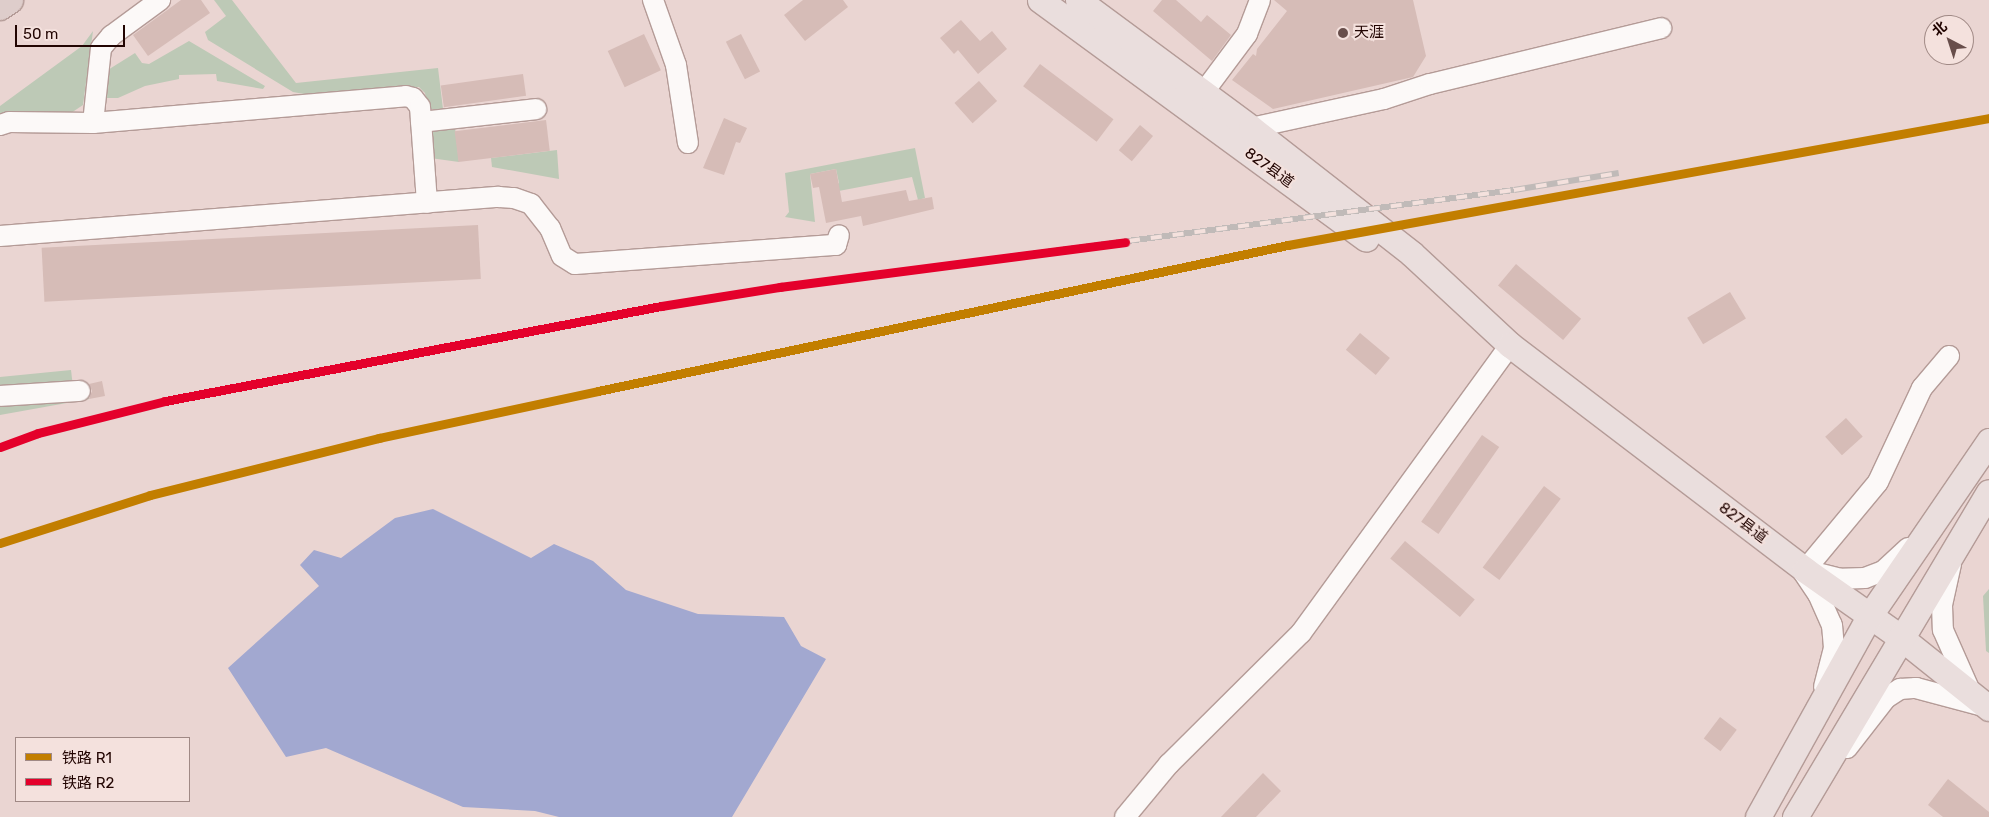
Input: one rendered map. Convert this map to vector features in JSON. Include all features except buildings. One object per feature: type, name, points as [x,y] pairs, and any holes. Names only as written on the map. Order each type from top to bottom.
[{"type":"highway","points":[[0,6],[9,0]]},
{"type":"main road","name":"827县道","points":[[1040,0],[1505,340],[1801,567],[1900,637],[1983,704]]},
{"type":"main road","name":"827县道","points":[[1078,0],[1251,128],[1412,254],[1505,340]]},
{"type":"main road","points":[[1758,817],[1819,711],[1870,615],[1989,441]]},
{"type":"main road","points":[[1795,817],[1900,637],[1989,493]]},
{"type":"street","points":[[93,123],[101,48],[110,36],[160,0]]},
{"type":"street","points":[[653,0],[676,65],[688,143]]},
{"type":"street","points":[[1203,92],[1247,34],[1260,0]]},
{"type":"street","points":[[1251,128],[1384,99],[1414,88],[1661,28]]},
{"type":"street","points":[[0,125],[9,122],[93,123],[406,96],[418,102],[427,203]]},
{"type":"street","points":[[421,122],[536,108]]},
{"type":"street","points":[[0,236],[498,197],[514,198],[531,204],[550,228],[562,256],[575,264],[836,244],[838,235]]},
{"type":"street","points":[[1125,817],[1169,764],[1301,633],[1505,340]]},
{"type":"street","points":[[1801,567],[1878,482],[1922,388],[1949,356]]},
{"type":"street","points":[[0,396],[80,391]]},
{"type":"street","points":[[1801,567],[1841,580],[1865,578],[1883,571],[1929,528]]},
{"type":"street","points":[[1956,546],[1942,605],[1943,630],[1983,704]]},
{"type":"street","points":[[1801,567],[1818,594],[1832,624],[1834,648],[1819,711]]},
{"type":"street","points":[[1812,789],[1886,698],[1900,689],[1929,691],[1983,704]]},
{"type":"green space","points":[[214,0],[232,0],[296,83],[438,68],[443,109],[428,109],[425,93],[419,87],[309,95],[293,92],[208,40],[205,32],[226,16]]},
{"type":"green space","points":[[93,31],[83,105],[71,113],[0,118],[0,106],[82,46]]},
{"type":"green space","points":[[189,41],[265,86],[263,89],[217,81],[216,74],[179,75],[179,79],[145,86],[118,98],[106,98],[102,94],[103,73],[135,53],[142,63],[149,64]]},
{"type":"green space","points":[[455,128],[459,162],[430,158],[429,132]]},
{"type":"green space","points":[[915,148],[925,198],[918,200],[912,177],[823,194],[839,183],[836,169],[810,174],[815,222],[785,217],[789,212],[785,173]]},
{"type":"green space","points":[[557,150],[559,179],[492,167],[491,158]]},
{"type":"green space","points":[[71,370],[73,387],[0,392],[0,377]]},
{"type":"green space","points":[[88,395],[89,399],[0,415],[0,400]]},
{"type":"green space","points":[[1989,589],[1989,653],[1986,651],[1983,596]]},
{"type":"water","points":[[433,509],[531,558],[554,544],[593,561],[626,590],[698,614],[784,617],[801,646],[826,659],[732,817],[559,817],[535,811],[463,807],[326,748],[286,757],[228,668],[319,586],[300,565],[314,550],[341,558],[395,518]]},
{"type":"railway","points":[[0,447],[38,433],[165,401],[661,306],[780,287],[1514,190],[1619,173]]},
{"type":"rail line","name":"R1","points":[[0,543],[150,495],[379,438],[598,391],[1288,245],[1989,118]]},
{"type":"rail line","name":"R2","points":[[0,447],[38,433],[165,401],[661,306],[780,287],[1125,242]]},
{"type":"place","name":"天涯","points":[[1343,33]]}]
